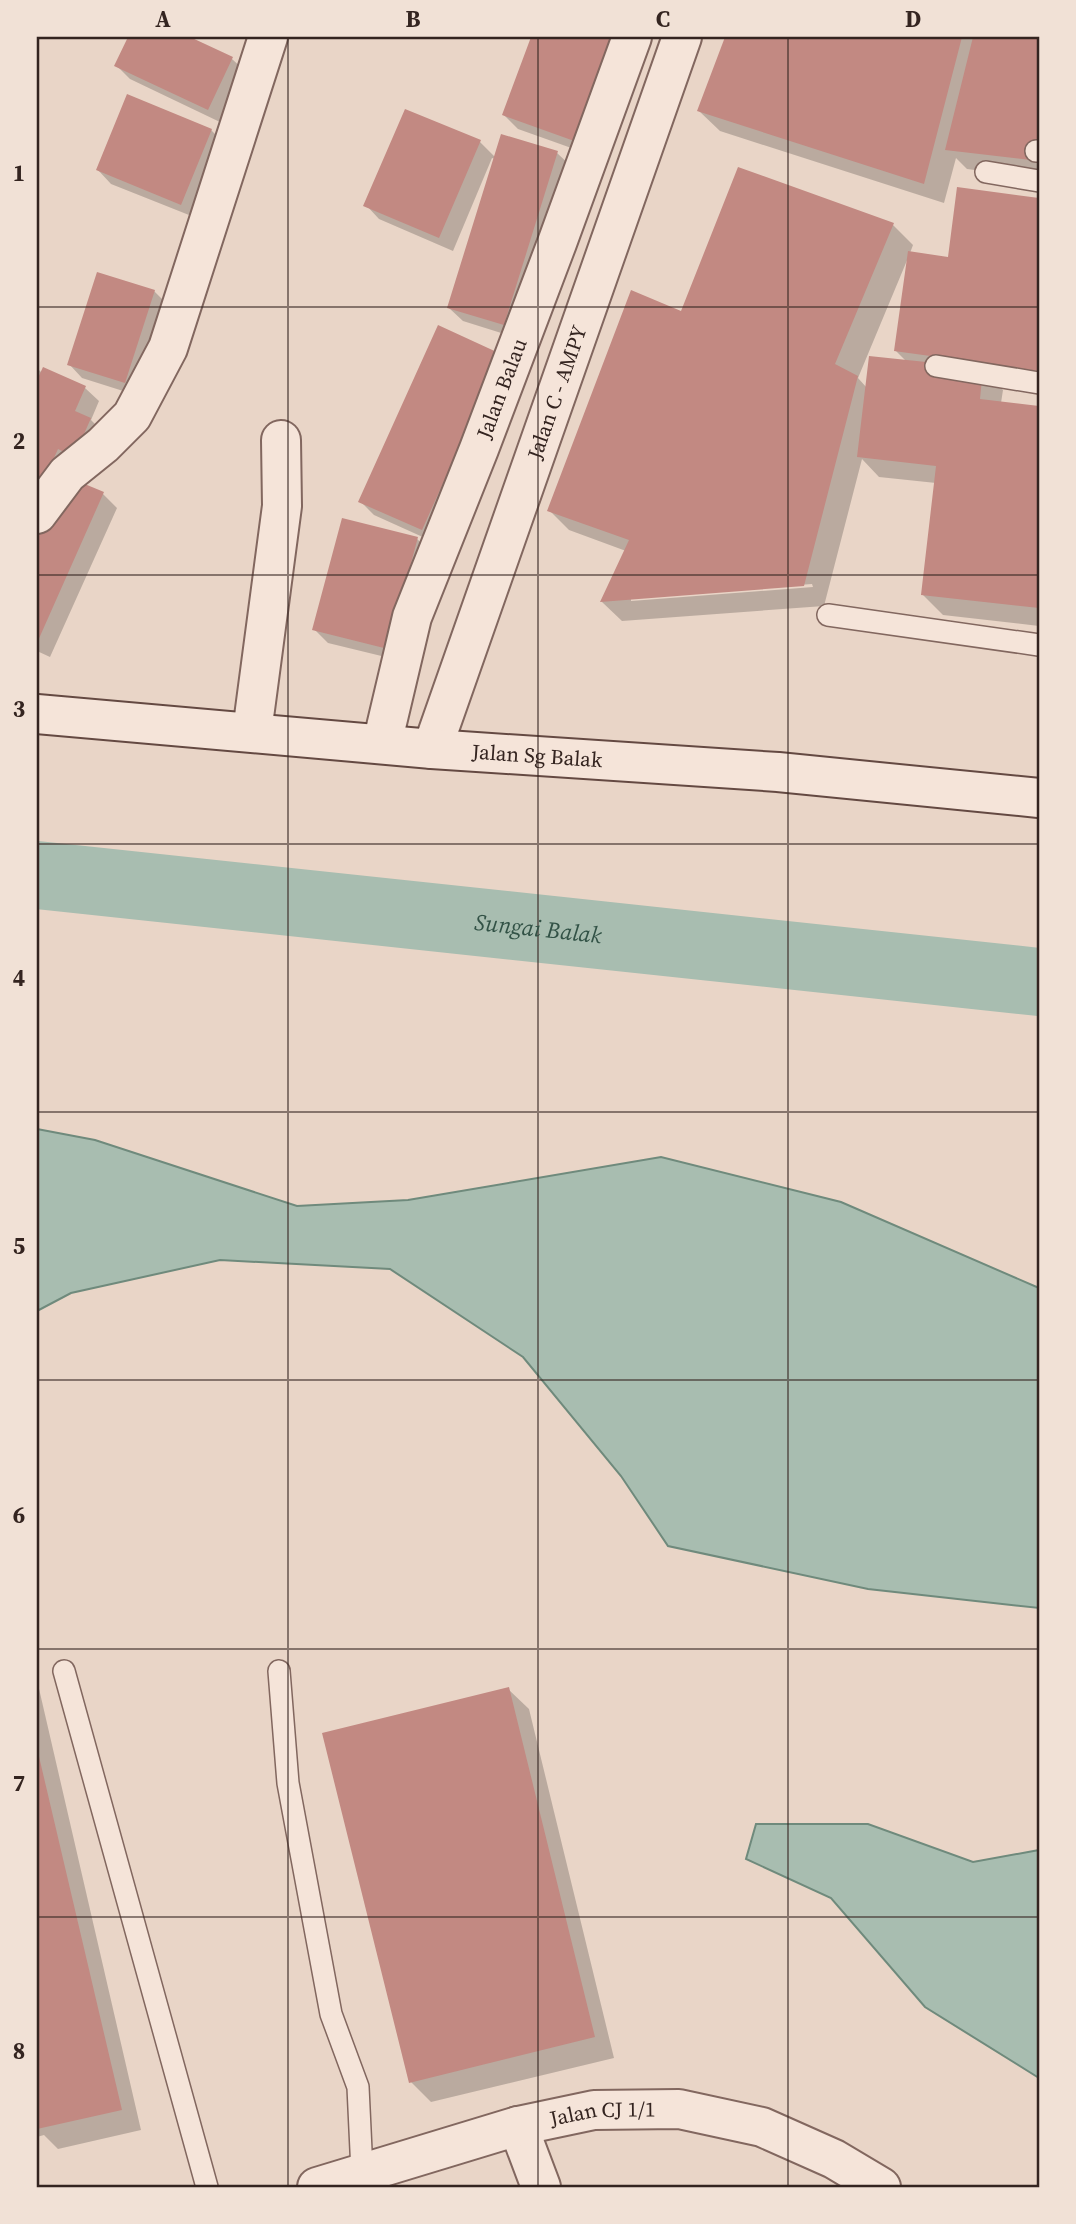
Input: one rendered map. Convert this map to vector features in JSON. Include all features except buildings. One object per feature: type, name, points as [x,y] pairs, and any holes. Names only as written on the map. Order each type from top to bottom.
[{"type":"street","points":[[37,513],[67,474],[103,445],[132,416],[168,348],[268,37]]},
{"type":"street","name":"Jalan Balau","points":[[382,744],[412,617],[494,410],[632,37]]},
{"type":"street","name":"Jalan C - AMPY","points":[[432,749],[682,37]]},
{"type":"street","points":[[252,732],[282,506],[281,440]]},
{"type":"street","name":"Jalan Sg Balak","points":[[37,714],[432,749],[778,772],[1039,798]]},
{"type":"street","name":"Jalan CJ 1/1","points":[[317,2187],[518,2126],[594,2110],[679,2109],[762,2127],[834,2160],[881,2187]]},
{"type":"street","points":[[518,2126],[541,2187]]},
{"type":"lane","points":[[986,172],[1039,181]]},
{"type":"lane","points":[[936,366],[1039,383]]},
{"type":"lane","points":[[828,615],[1039,645]]},
{"type":"lane","points":[[64,1671],[207,2187]]},
{"type":"lane","points":[[279,1671],[288,1783],[331,2014],[358,2087],[362,2172]]},
{"type":"shaded area","points":[[37,1129],[95,1140],[297,1206],[408,1200],[661,1157],[841,1202],[1039,1288],[1039,1608],[868,1589],[668,1546],[621,1476],[523,1357],[390,1269],[220,1260],[71,1293],[37,1311]]},
{"type":"shaded area","points":[[756,1824],[868,1824],[973,1862],[1039,1850],[1039,2078],[925,2007],[831,1898],[746,1859]]},
{"type":"waterway","name":"Sungai Balak","points":[[37,875],[1039,982]]}]
